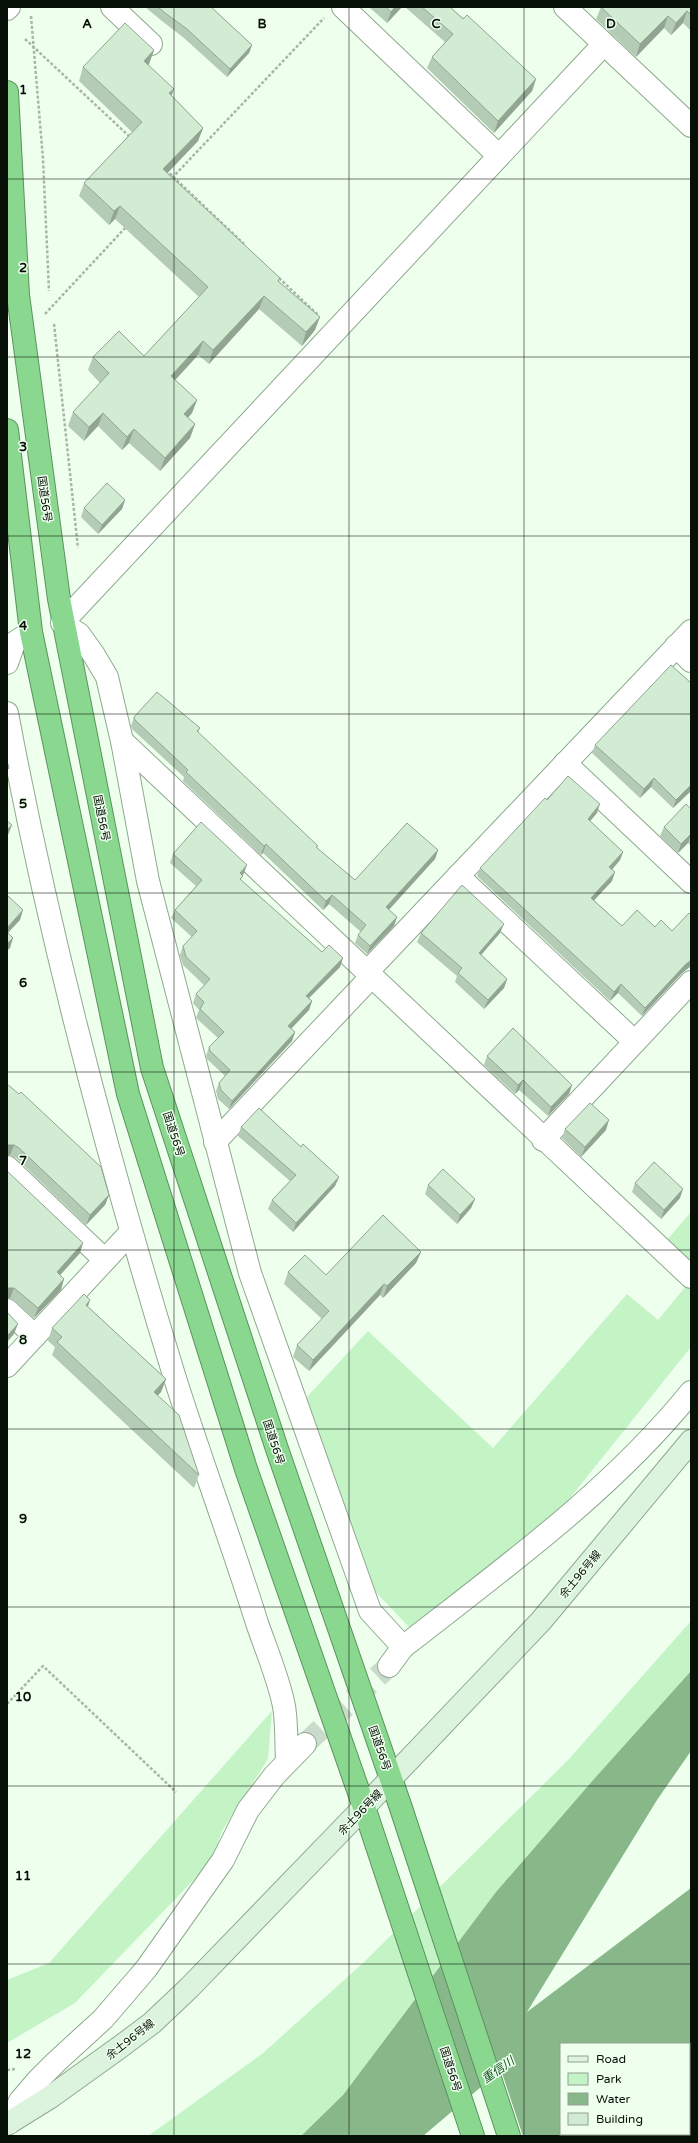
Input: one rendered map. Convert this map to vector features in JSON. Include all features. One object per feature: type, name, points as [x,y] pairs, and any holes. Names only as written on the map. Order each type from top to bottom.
[{"type":"highway","name":"国道56号","points":[[7,92],[18,295],[62,623],[152,1068],[277,1449],[400,1805],[509,2136]]},
{"type":"highway","name":"国道56号","points":[[7,430],[15,644],[128,1094],[246,1469],[373,1833],[474,2136]]},
{"type":"street","points":[[112,7],[151,44]]},
{"type":"street","points":[[565,7],[691,126]]},
{"type":"street","points":[[336,10],[499,156]]},
{"type":"street","points":[[403,1647],[370,1611],[250,1273],[148,881],[122,741],[107,677],[79,634],[62,623],[604,44]]},
{"type":"street","points":[[215,1142],[458,876],[565,763],[684,654],[691,631]]},
{"type":"street","points":[[7,713],[20,784],[57,949],[99,1118],[130,1232],[175,1379],[245,1583],[284,1706],[288,1761]]},
{"type":"street","points":[[122,741],[370,974],[543,1140],[691,1277]]},
{"type":"street","points":[[565,763],[691,882]]},
{"type":"street","points":[[458,876],[635,1042]]},
{"type":"street","points":[[543,1140],[691,982]]},
{"type":"street","points":[[7,1167],[105,1260]]},
{"type":"street","points":[[7,1366],[130,1232]]},
{"type":"street","points":[[7,1310],[35,1336]]},
{"type":"street","points":[[389,1666],[403,1647],[550,1531],[614,1474],[665,1424],[691,1392]]},
{"type":"street","name":"余土96号線","points":[[8,2123],[50,2098],[152,2023],[200,1976],[391,1779],[541,1621],[691,1441]]},
{"type":"street","points":[[8,2123],[20,2101],[37,2081],[103,2019],[146,1969],[223,1860],[248,1810],[288,1761],[305,1744]]},
{"type":"path","points":[[167,182],[336,10]]},
{"type":"path","points":[[32,13],[43,159],[49,291]]},
{"type":"path","points":[[25,39],[133,140]]},
{"type":"path","points":[[161,166],[246,246]]},
{"type":"path","points":[[44,314],[130,223]]},
{"type":"path","points":[[274,273],[335,331]]},
{"type":"path","points":[[54,324],[78,555]]},
{"type":"path","points":[[7,1704],[43,1666],[176,1792]]},
{"type":"green space","points":[[691,1212],[691,1266],[667,1240]]},
{"type":"green space","points":[[686,1286],[691,1290],[691,1347],[562,1508],[410,1628],[369,1585],[304,1400],[368,1331],[493,1448],[627,1294],[658,1320]]},
{"type":"green space","points":[[691,1621],[691,1671],[594,1779],[496,1892],[343,2095],[301,2136],[148,2136],[262,2054],[363,1963],[568,1760]]},
{"type":"green space","points":[[272,1711],[268,1759],[222,1831],[211,1862],[75,2003],[7,2043],[7,1980],[49,1963]]},
{"type":"water","name":"重信川","points":[[691,1671],[691,1751],[657,1800],[527,2012],[691,1888],[690,2050],[690,2043],[560,2043],[560,2135],[630,2136],[523,2136],[501,2070],[423,2136],[301,2136],[343,2095],[496,1892],[594,1779]]},
{"type":"building","points":[[158,7],[211,7],[252,45],[230,69],[187,29]]},
{"type":"building","points":[[386,7],[395,7],[391,12]]},
{"type":"building","points":[[422,7],[450,7],[463,19],[467,15],[536,79],[498,121],[432,57],[453,34]]},
{"type":"building","points":[[601,7],[691,7],[691,15],[687,11],[676,23],[668,16],[640,44]]},
{"type":"building","points":[[125,23],[154,50],[144,61],[174,89],[169,93],[203,128],[163,169],[280,278],[278,281],[320,317],[306,332],[264,296],[213,350],[203,341],[171,376],[197,400],[184,414],[195,424],[165,458],[134,429],[127,437],[103,413],[89,427],[73,412],[109,373],[93,357],[119,331],[144,356],[208,287],[120,206],[114,211],[84,183],[142,122],[83,67]]},
{"type":"building","points":[[107,483],[125,500],[102,525],[84,508]]},
{"type":"building","points":[[671,665],[691,683],[691,785],[676,800],[654,778],[644,789],[595,745]]},
{"type":"building","points":[[157,692],[200,728],[197,731],[318,846],[316,847],[355,880],[407,823],[438,850],[386,907],[397,917],[370,946],[358,935],[366,925],[332,895],[326,901],[266,844],[264,846],[186,772],[188,770],[135,720],[134,717]]},
{"type":"building","points":[[568,776],[600,804],[588,819],[623,852],[609,867],[615,872],[591,898],[622,926],[637,910],[655,927],[661,920],[672,931],[689,913],[691,915],[691,960],[645,1008],[621,984],[614,992],[480,868],[545,798],[547,800]]},
{"type":"building","points":[[686,804],[691,809],[691,834],[681,844],[664,827]]},
{"type":"building","points":[[7,821],[12,825],[7,830]]},
{"type":"building","points":[[201,822],[247,865],[240,873],[243,876],[240,879],[322,952],[329,945],[343,958],[306,996],[312,1001],[288,1026],[295,1032],[232,1101],[221,1090],[219,1083],[230,1070],[210,1051],[209,1047],[224,1032],[200,1009],[204,1002],[196,994],[210,979],[186,957],[183,946],[197,931],[175,910],[202,880],[173,854]]},
{"type":"building","points":[[462,885],[504,924],[479,953],[507,979],[488,1000],[458,973],[462,968],[421,933]]},
{"type":"building","points":[[7,895],[23,910],[7,928]]},
{"type":"building","points":[[7,932],[13,938],[7,944]]},
{"type":"building","points":[[513,1028],[572,1085],[551,1107],[523,1080],[518,1085],[487,1056]]},
{"type":"building","points":[[7,1084],[19,1094],[21,1092],[101,1167],[109,1195],[90,1215],[19,1148],[14,1145],[7,1145]]},
{"type":"building","points":[[590,1103],[609,1120],[585,1147],[565,1129]]},
{"type":"building","points":[[259,1108],[301,1147],[303,1144],[339,1177],[296,1223],[272,1200],[296,1175],[241,1127]]},
{"type":"building","points":[[654,1162],[683,1189],[664,1210],[635,1183]]},
{"type":"building","points":[[443,1169],[475,1199],[460,1215],[428,1185]]},
{"type":"building","points":[[7,1171],[83,1243],[57,1272],[64,1279],[38,1308],[14,1288],[7,1288]]},
{"type":"building","points":[[383,1215],[421,1252],[387,1286],[384,1284],[313,1360],[297,1345],[329,1311],[288,1272],[305,1255],[326,1275]]},
{"type":"building","points":[[84,1294],[90,1300],[86,1305],[166,1379],[154,1392],[179,1415],[199,1475],[57,1342],[62,1337],[52,1328]]},
{"type":"building","points":[[7,1312],[18,1324],[7,1336]]},
{"type":"tunnel","points":[[305,1744],[389,1666]]}]
